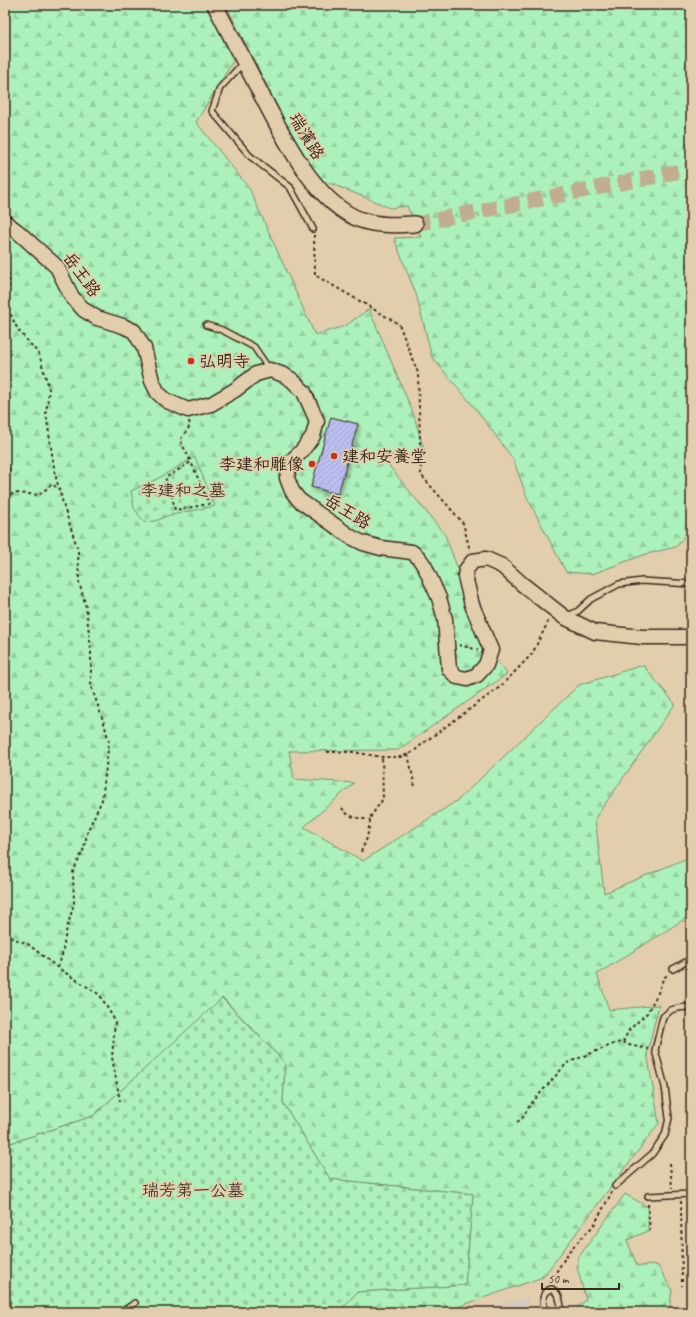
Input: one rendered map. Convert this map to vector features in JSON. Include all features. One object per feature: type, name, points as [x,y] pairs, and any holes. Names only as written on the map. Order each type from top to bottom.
[{"type":"main road","name":"瑞濱路","points":[[215,5],[244,62],[302,168],[327,196],[340,209],[360,220],[381,224],[415,224]]},
{"type":"street","name":"岳王路","points":[[5,222],[57,267],[72,297],[84,310],[97,318],[134,331],[144,348],[152,382],[158,393],[167,401],[188,410]]},
{"type":"street","name":"岳王路","points":[[270,370],[284,375],[292,380],[304,392],[317,421],[313,436],[301,452],[290,462],[287,478],[292,491],[299,500],[363,543],[381,548],[412,552],[419,558],[439,598],[445,620],[449,669],[457,677],[467,679],[477,675],[486,665],[491,650]]},
{"type":"street","points":[[188,410],[210,404],[235,390],[256,374],[270,370]]},
{"type":"street","points":[[491,650],[472,605],[465,576],[466,570],[473,561],[486,559],[502,566],[560,614],[595,632],[642,637],[691,637]]},
{"type":"lane","points":[[244,62],[220,88],[212,112],[250,156],[290,187],[313,229]]},
{"type":"lane","points":[[206,325],[222,330],[254,347],[270,370]]},
{"type":"lane","points":[[560,614],[578,611],[591,599],[619,584],[642,581],[691,584]]},
{"type":"lane","points":[[673,969],[691,959]]},
{"type":"lane","points":[[615,1186],[652,1154],[665,1135],[669,1118],[665,1087],[655,1050],[663,1017],[671,1010],[687,1007],[691,1008]]},
{"type":"lane","points":[[648,1196],[691,1194]]},
{"type":"lane","points":[[545,1312],[542,1298],[548,1290],[552,1289],[561,1300],[561,1312]]},
{"type":"lane","points":[[121,1312],[135,1304]]},
{"type":"path","points":[[313,229],[315,275],[399,324],[418,372],[421,475],[463,523],[473,561]]},
{"type":"path","points":[[5,242],[9,279],[8,309],[18,330],[39,354],[49,389],[46,413],[55,474],[78,550],[79,582],[86,607],[91,650],[91,686],[109,742],[102,800],[88,830],[83,851],[73,872],[74,903],[58,968]]},
{"type":"path","points":[[188,410],[190,426],[180,440],[191,462],[209,504],[176,510],[170,486],[165,478],[191,462]]},
{"type":"path","points":[[5,466],[10,468],[5,485]]},
{"type":"path","points":[[5,497],[15,493],[39,495],[52,484],[60,490]]},
{"type":"path","points":[[326,752],[353,752],[382,757],[401,757],[408,754],[500,687],[532,654],[546,624],[560,614]]},
{"type":"path","points":[[447,647],[455,643],[475,650],[491,650]]},
{"type":"path","points":[[408,754],[415,786]]},
{"type":"path","points":[[361,852],[367,838],[371,816],[383,799],[382,757]]},
{"type":"path","points":[[342,808],[345,813],[354,818],[370,820]]},
{"type":"path","points":[[5,935],[28,944],[58,968],[100,995],[115,1021],[112,1057],[120,1101]]},
{"type":"path","points":[[623,1042],[629,1030],[647,1013],[658,993],[663,979],[673,969]]},
{"type":"path","points":[[517,1122],[522,1119],[530,1105],[567,1064],[616,1043],[623,1042],[629,1045],[655,1050]]},
{"type":"path","points":[[670,1163],[672,1195]]},
{"type":"path","points":[[548,1290],[550,1282],[570,1250],[594,1225],[615,1186]]},
{"type":"path","points":[[681,1194],[682,1286]]},
{"type":"path","points":[[648,1196],[650,1231]]},
{"type":"shaded area","points":[[527,1297],[530,1312],[470,1312]]},
{"type":"green space","points":[[5,5],[207,5],[233,61],[196,122],[249,188],[315,335],[345,326],[369,309],[413,413],[425,453],[381,456],[445,535],[459,572],[476,635],[507,674],[398,750],[289,751],[294,779],[354,783],[304,827],[363,861],[458,800],[579,685],[643,665],[675,704],[595,818],[604,893],[685,859],[691,867],[691,915],[597,974],[609,1010],[659,1005],[647,1053],[659,1123],[543,1277],[443,1312],[339,1312],[357,1292],[465,1285],[473,1194],[330,1179],[283,1103],[285,1063],[223,998],[93,1116],[5,1145]]},
{"type":"green space","points":[[226,5],[691,5],[691,527],[676,547],[646,554],[592,574],[566,572],[527,497],[513,459],[476,409],[432,357],[416,294],[394,238],[421,237],[407,206],[390,208],[324,181],[304,159]]},
{"type":"green space","name":"李建和之墓","points":[[195,457],[215,506],[167,516],[155,521],[144,522],[134,508],[131,491],[157,479]]},
{"type":"green space","name":"瑞芳第一公墓","points":[[222,998],[285,1063],[283,1103],[330,1179],[473,1194],[465,1285],[357,1292],[339,1312],[5,1312],[5,1145],[93,1116]]},
{"type":"green space","points":[[625,1194],[648,1207],[648,1231],[627,1240],[637,1266],[657,1265],[672,1289],[669,1312],[572,1312],[586,1300],[577,1267],[578,1258]]},
{"type":"building","name":"建和安養堂","points":[[331,417],[358,424],[338,494],[311,487]]},
{"type":"tunnel","points":[[415,224],[691,169]]},
{"type":"place","name":"弘明寺","points":[[191,361]]},
{"type":"place","name":"建和安養堂","points":[[334,456]]},
{"type":"place","name":"李建和雕像","points":[[312,464]]}]
